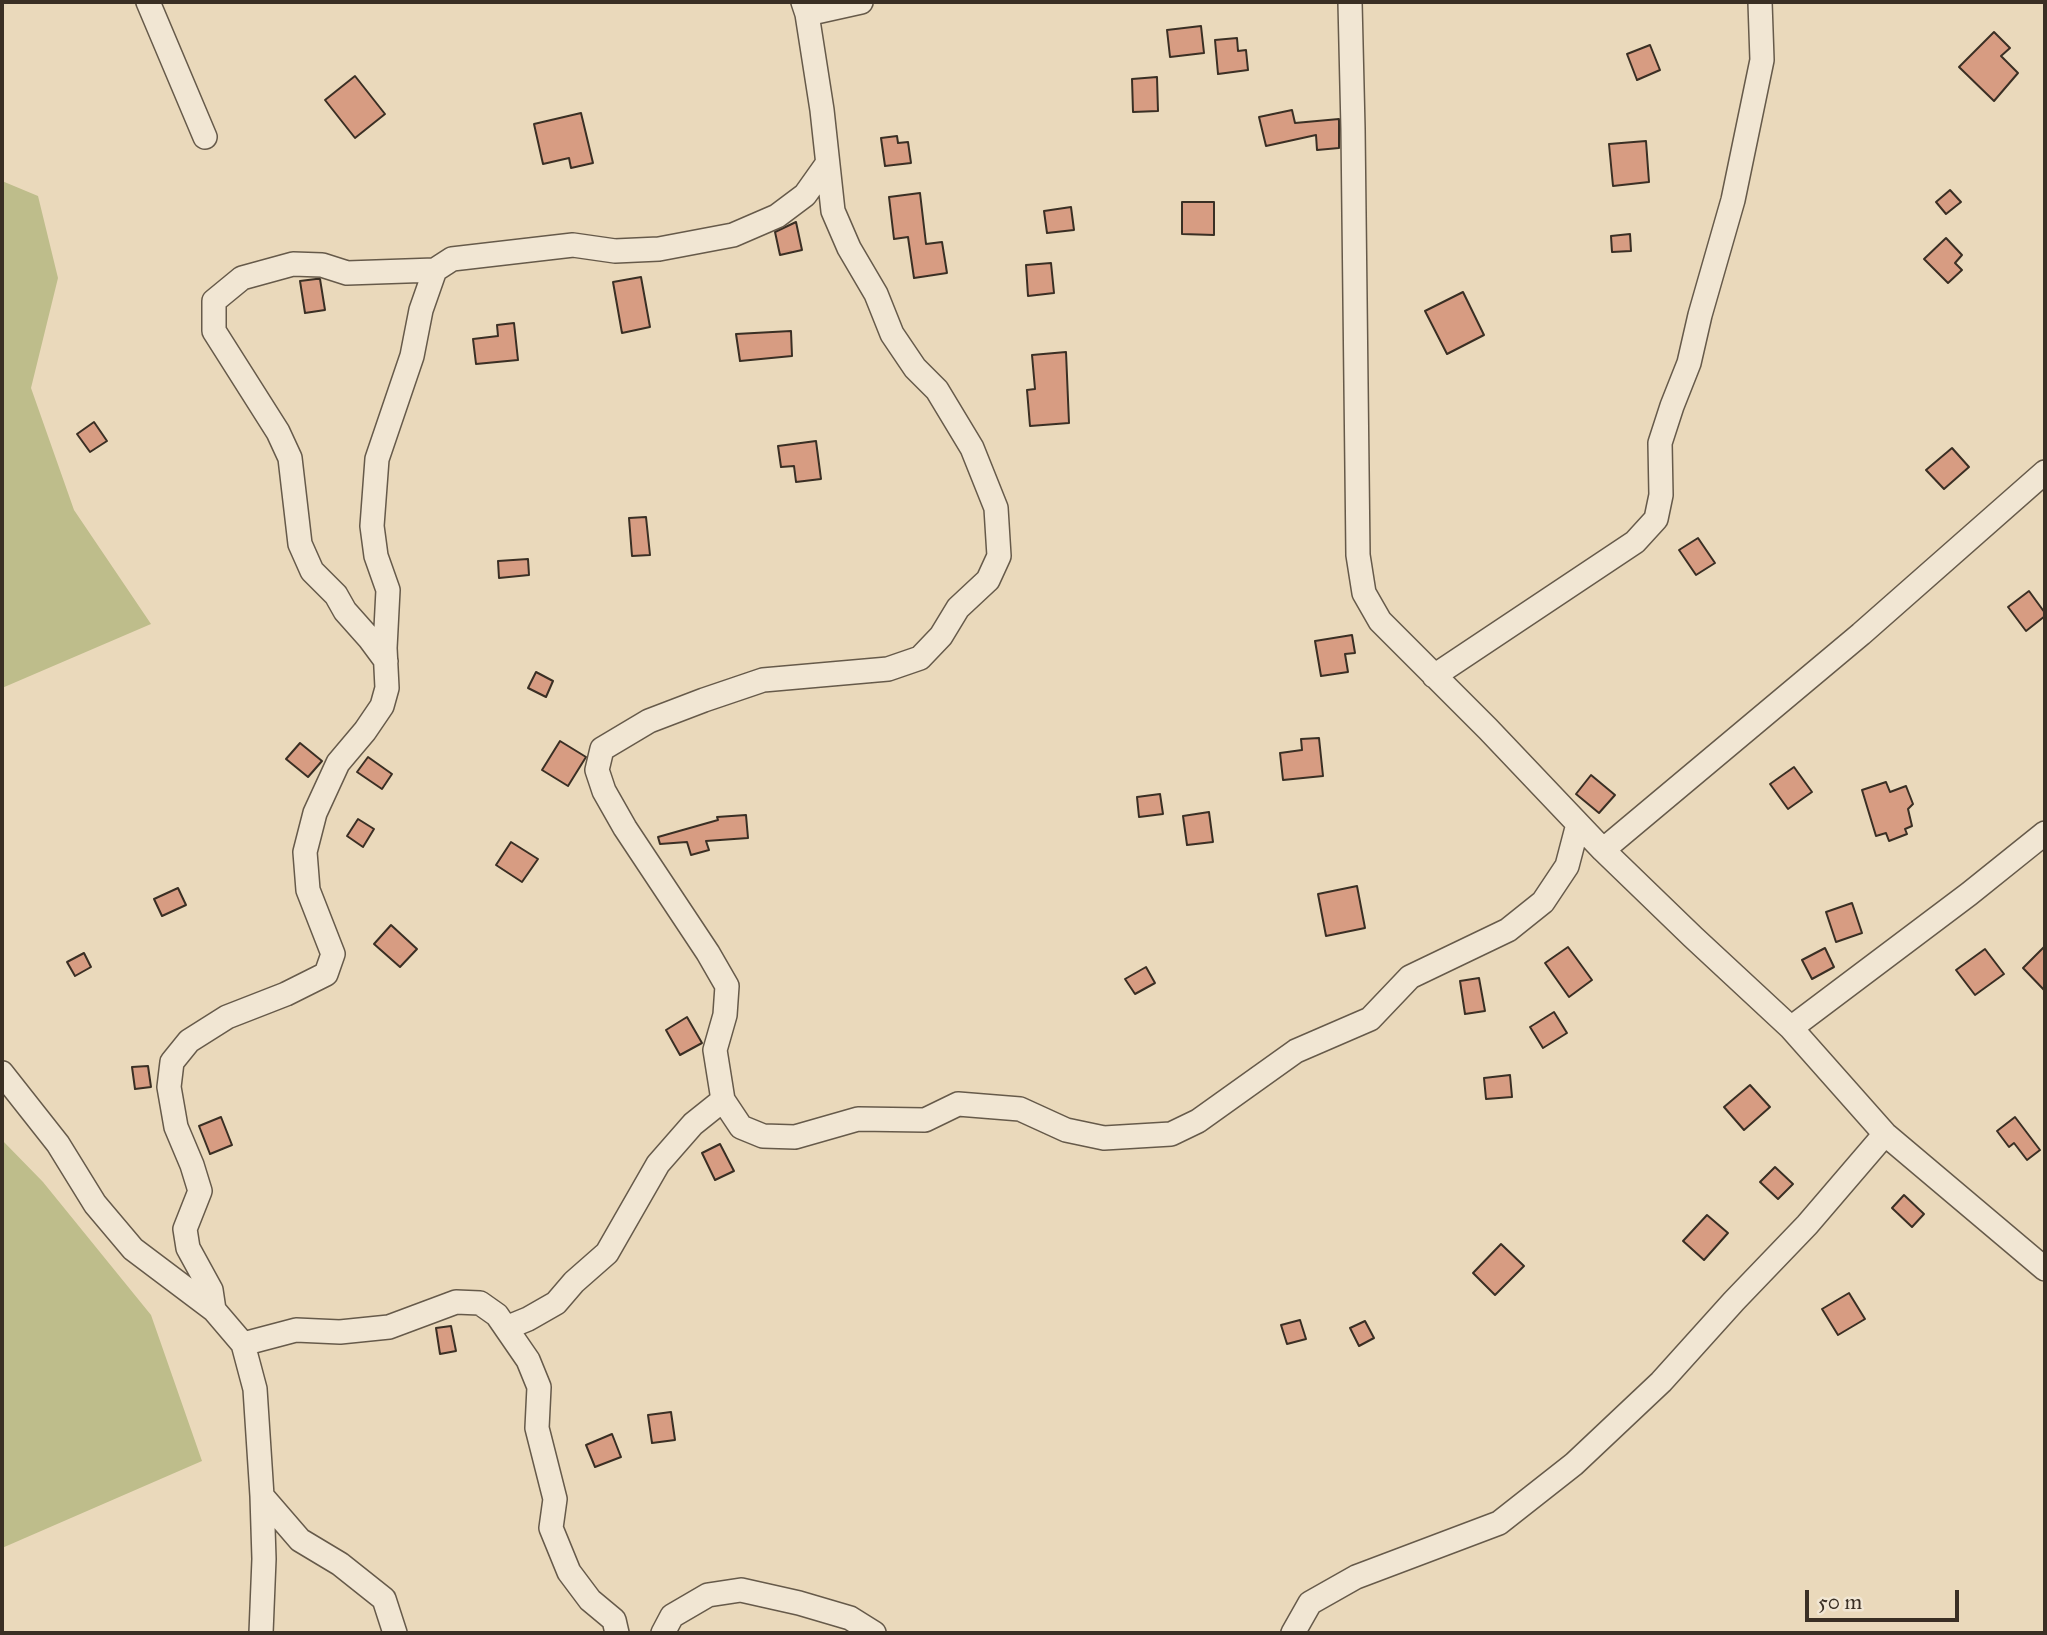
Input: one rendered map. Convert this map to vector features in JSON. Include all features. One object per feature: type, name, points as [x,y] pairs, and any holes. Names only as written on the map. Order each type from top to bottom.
[{"type":"street","points":[[148,2],[205,137]]},
{"type":"street","points":[[861,2],[805,8],[822,110],[833,211],[849,248],[876,294],[892,334],[915,368],[937,390],[972,448],[996,508],[999,556],[988,580],[958,608],[942,636],[920,658],[888,669],[763,680],[649,721],[602,749],[597,770],[604,791],[727,986],[725,1016],[715,1050],[723,1100],[741,1127],[763,1136],[796,1137],[858,1119],[925,1120],[958,1104],[1020,1109],[1066,1130],[1104,1138],[1171,1134],[1198,1121],[1296,1051],[1370,1019],[1410,977],[1508,930],[1543,902],[1567,866],[1578,824]]},
{"type":"street","points":[[1350,2],[1358,555],[1364,593],[1380,621],[1603,850],[1791,1028],[1885,1134],[2045,1269]]},
{"type":"street","points":[[1434,676],[1635,542],[1656,519],[1661,495],[1660,443],[1689,363],[1733,200],[1762,60],[1760,2]]},
{"type":"street","points":[[386,661],[336,596],[312,572],[300,544],[290,458],[278,432],[214,331],[214,302],[242,278],[293,264],[322,265],[347,273],[435,270],[453,259],[493,254],[573,245],[615,251],[659,249],[733,235],[777,216],[805,195],[827,164]]},
{"type":"street","points":[[214,1310],[211,1290],[188,1248],[185,1228],[200,1191],[176,1127],[169,1087],[172,1062],[189,1041],[228,1017],[286,994],[326,974],[333,954],[308,890],[305,852],[315,813],[338,763],[382,706],[387,688],[388,590],[376,556],[372,526],[377,458],[412,356],[421,310],[435,270]]},
{"type":"street","points":[[1603,850],[1861,634],[2045,472]]},
{"type":"street","points":[[1791,1028],[1969,894],[2045,833]]},
{"type":"street","points":[[2,1073],[58,1144],[95,1204],[133,1248],[214,1310],[243,1344],[255,1389],[262,1496],[264,1559],[261,1633]]},
{"type":"street","points":[[506,1328],[555,1303],[607,1253],[657,1164],[693,1124],[723,1100]]},
{"type":"street","points":[[1293,1633],[1310,1604],[1356,1577],[1499,1523],[1574,1464],[1661,1381],[1807,1225],[1885,1134]]},
{"type":"street","points":[[243,1344],[296,1330],[340,1332],[389,1327],[456,1302],[480,1303],[497,1315],[527,1360],[539,1387],[537,1428],[555,1499],[551,1528],[569,1572],[590,1600],[614,1620],[617,1633]]},
{"type":"street","points":[[262,1496],[300,1540],[340,1564],[384,1600],[394,1633]]},
{"type":"street","points":[[663,1633],[672,1616],[708,1595],[741,1590],[850,1618],[874,1633]]},
{"type":"shaded area","points":[[2,181],[38,196],[58,278],[31,388],[74,510],[151,624],[2,688]]},
{"type":"shaded area","points":[[2,1140],[43,1182],[151,1315],[202,1461],[2,1548]]},
{"type":"building","points":[[1201,26],[1204,53],[1170,57],[1167,30]]},
{"type":"building","points":[[1994,32],[2010,48],[2001,56],[2018,73],[1994,101],[1959,67]]},
{"type":"building","points":[[1237,38],[1238,51],[1246,50],[1248,70],[1218,74],[1215,40]]},
{"type":"building","points":[[1650,45],[1660,70],[1637,80],[1627,54]]},
{"type":"building","points":[[355,76],[385,114],[355,138],[325,100]]},
{"type":"building","points":[[1157,77],[1158,111],[1133,112],[1132,79]]},
{"type":"building","points":[[1292,110],[1295,123],[1339,119],[1339,148],[1317,150],[1316,135],[1266,146],[1259,117]]},
{"type":"building","points":[[581,113],[593,163],[571,168],[569,158],[543,164],[534,124]]},
{"type":"building","points":[[897,136],[898,143],[908,142],[911,163],[885,166],[881,138]]},
{"type":"building","points":[[1646,141],[1649,182],[1613,186],[1609,144]]},
{"type":"building","points":[[1950,190],[1961,202],[1946,214],[1936,202]]},
{"type":"building","points":[[920,193],[926,244],[942,242],[947,273],[914,278],[908,237],[894,239],[889,197]]},
{"type":"building","points":[[1182,202],[1214,202],[1214,235],[1182,234]]},
{"type":"building","points":[[1071,207],[1074,230],[1047,233],[1044,211]]},
{"type":"building","points":[[796,222],[802,250],[780,255],[775,232]]},
{"type":"building","points":[[1630,234],[1631,251],[1612,252],[1611,236]]},
{"type":"building","points":[[1946,238],[1962,255],[1955,263],[1962,270],[1948,283],[1924,259]]},
{"type":"building","points":[[1051,263],[1054,293],[1028,296],[1026,265]]},
{"type":"building","points":[[641,277],[650,327],[622,333],[613,282]]},
{"type":"building","points":[[320,279],[325,310],[305,313],[300,281]]},
{"type":"building","points":[[1463,292],[1484,335],[1447,354],[1425,311]]},
{"type":"building","points":[[514,323],[518,360],[476,364],[473,339],[498,336],[497,325]]},
{"type":"building","points":[[791,331],[792,356],[740,361],[736,334]]},
{"type":"building","points":[[1066,352],[1069,423],[1030,426],[1027,390],[1035,389],[1032,355]]},
{"type":"building","points":[[94,422],[107,441],[90,452],[77,434]]},
{"type":"building","points":[[816,441],[821,479],[796,482],[794,466],[781,467],[778,446]]},
{"type":"building","points":[[1952,448],[1969,467],[1944,489],[1926,470]]},
{"type":"building","points":[[646,517],[650,555],[632,556],[629,518]]},
{"type":"building","points":[[1698,538],[1715,563],[1696,575],[1679,550]]},
{"type":"building","points":[[528,559],[529,575],[499,578],[498,561]]},
{"type":"building","points":[[2029,591],[2045,616],[2026,631],[2008,607]]},
{"type":"building","points":[[1352,635],[1355,653],[1345,654],[1348,672],[1321,676],[1315,641]]},
{"type":"building","points":[[536,672],[553,681],[546,697],[528,688]]},
{"type":"building","points":[[1319,738],[1323,776],[1283,780],[1280,753],[1302,750],[1301,739]]},
{"type":"building","points":[[560,741],[586,757],[568,786],[542,770]]},
{"type":"building","points":[[300,743],[322,761],[308,777],[286,759]]},
{"type":"building","points":[[368,757],[392,774],[382,789],[357,772]]},
{"type":"building","points":[[1794,767],[1812,792],[1788,809],[1770,784]]},
{"type":"building","points":[[1591,775],[1615,795],[1599,813],[1576,794]]},
{"type":"building","points":[[1886,782],[1890,792],[1906,786],[1913,804],[1908,809],[1912,826],[1905,829],[1907,834],[1889,841],[1886,833],[1876,836],[1862,790]]},
{"type":"building","points":[[1160,794],[1163,814],[1139,817],[1137,797]]},
{"type":"building","points":[[1209,812],[1213,842],[1187,845],[1183,816]]},
{"type":"building","points":[[746,815],[748,838],[706,841],[709,850],[691,855],[687,842],[660,844],[658,837],[718,820],[717,817]]},
{"type":"building","points":[[358,819],[374,829],[363,847],[347,836]]},
{"type":"building","points":[[511,842],[538,859],[522,882],[496,865]]},
{"type":"building","points":[[1357,886],[1365,928],[1326,936],[1318,894]]},
{"type":"building","points":[[178,888],[186,905],[162,916],[154,899]]},
{"type":"building","points":[[1852,903],[1862,933],[1836,942],[1826,912]]},
{"type":"building","points":[[391,925],[417,949],[400,967],[374,944]]},
{"type":"building","points":[[2045,946],[2045,991],[2023,968]]},
{"type":"building","points":[[1568,947],[1592,980],[1569,997],[1545,963]]},
{"type":"building","points":[[1825,948],[1834,967],[1812,979],[1802,960]]},
{"type":"building","points":[[1985,949],[2004,974],[1975,995],[1956,970]]},
{"type":"building","points":[[84,953],[91,967],[75,976],[67,962]]},
{"type":"building","points":[[1146,967],[1155,983],[1135,994],[1125,979]]},
{"type":"building","points":[[1479,978],[1485,1011],[1465,1014],[1460,981]]},
{"type":"building","points":[[1554,1012],[1567,1033],[1543,1048],[1530,1027]]},
{"type":"building","points":[[687,1017],[702,1043],[680,1055],[666,1030]]},
{"type":"building","points":[[148,1066],[151,1087],[135,1089],[132,1067]]},
{"type":"building","points":[[1510,1075],[1512,1097],[1486,1099],[1484,1078]]},
{"type":"building","points":[[1750,1085],[1770,1107],[1744,1130],[1724,1107]]},
{"type":"building","points":[[221,1117],[232,1145],[210,1154],[199,1126]]},
{"type":"building","points":[[2015,1117],[2040,1150],[2027,1160],[2014,1143],[2009,1147],[1997,1131]]},
{"type":"building","points":[[720,1144],[734,1171],[715,1180],[702,1153]]},
{"type":"building","points":[[1775,1167],[1793,1184],[1778,1199],[1760,1182]]},
{"type":"building","points":[[1904,1195],[1924,1214],[1912,1227],[1892,1208]]},
{"type":"building","points":[[1707,1215],[1728,1233],[1704,1260],[1683,1241]]},
{"type":"building","points":[[1501,1244],[1524,1266],[1495,1295],[1473,1273]]},
{"type":"building","points":[[1849,1293],[1865,1319],[1838,1335],[1822,1309]]},
{"type":"building","points":[[1300,1320],[1306,1339],[1287,1344],[1281,1325]]},
{"type":"building","points":[[1365,1321],[1374,1338],[1359,1346],[1350,1328]]},
{"type":"building","points":[[451,1326],[456,1351],[440,1354],[436,1328]]},
{"type":"building","points":[[671,1412],[675,1440],[652,1443],[648,1415]]},
{"type":"building","points":[[612,1434],[621,1457],[595,1467],[586,1445]]}]
